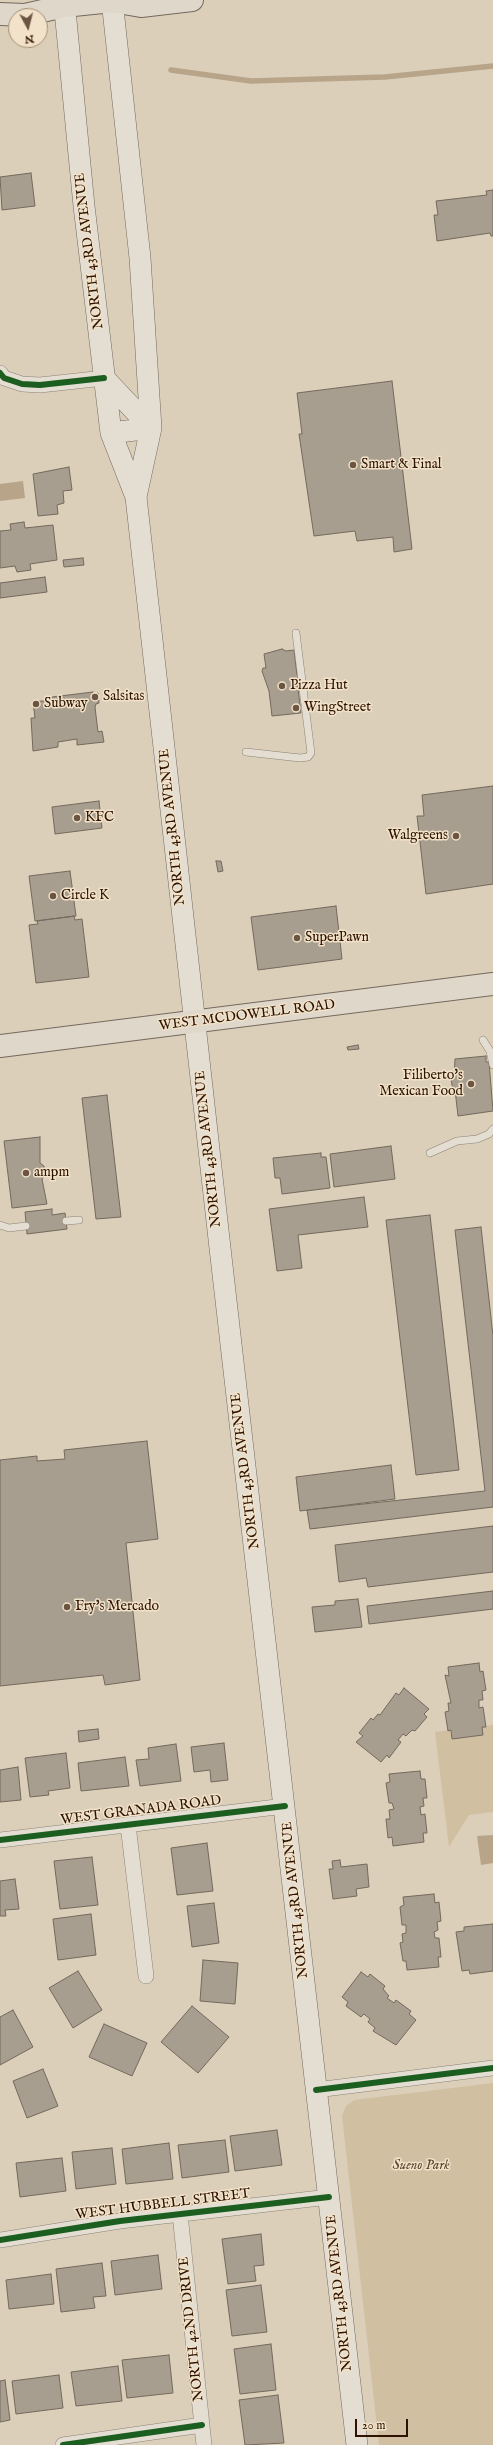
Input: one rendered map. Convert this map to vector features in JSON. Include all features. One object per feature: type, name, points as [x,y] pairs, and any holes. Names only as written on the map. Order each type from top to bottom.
[{"type":"main road","points":[[0,14],[25,15],[64,3],[112,1],[141,6],[192,0]]},
{"type":"main road","name":"NORTH 43RD AVENUE","points":[[112,1],[140,258],[151,428],[136,496]]},
{"type":"main road","name":"NORTH 43RD AVENUE","points":[[64,3],[111,433],[136,496],[194,1023],[286,1806],[316,2090],[357,2445]]},
{"type":"main road","points":[[104,378],[151,428]]},
{"type":"main road","points":[[111,433],[151,428]]},
{"type":"main road","name":"WEST MCDOWELL ROAD","points":[[0,1046],[194,1023],[493,984]]},
{"type":"street","points":[[0,373],[4,378],[22,384],[40,385],[104,378]]},
{"type":"street","name":"WEST GRANADA ROAD","points":[[0,1840],[286,1806]]},
{"type":"street","points":[[128,1825],[146,1976]]},
{"type":"street","points":[[316,2090],[493,2068]]},
{"type":"street","name":"WEST HUBBELL STREET","points":[[0,2240],[60,2229],[329,2197]]},
{"type":"street","name":"NORTH 42ND DRIVE","points":[[180,2214],[204,2445]]},
{"type":"street","points":[[63,2445],[202,2425]]},
{"type":"lane","points":[[246,752],[300,758],[308,757],[311,753],[296,633]]},
{"type":"lane","points":[[483,1040],[490,1051],[493,1065]]},
{"type":"lane","points":[[430,1153],[457,1141],[477,1139],[489,1134],[493,1129]]},
{"type":"lane","points":[[66,1221],[79,1220]]},
{"type":"lane","points":[[0,1225],[9,1228],[26,1226]]},
{"type":"green space","points":[[493,1725],[493,1812],[469,1815],[449,1847],[435,1732],[451,1730],[452,1739],[483,1735],[482,1727]]},
{"type":"green space","name":"Sueno Park","points":[[493,2083],[493,2445],[379,2445],[342,2116],[346,2106],[354,2100]]},
{"type":"shaded area","points":[[23,481],[25,498],[0,501],[0,484]]},
{"type":"shaded area","points":[[493,1835],[493,1863],[481,1865],[477,1836]]},
{"type":"building","points":[[31,173],[35,206],[2,210],[0,177]]},
{"type":"building","points":[[493,190],[493,236],[491,236],[490,233],[437,241],[434,215],[438,215],[436,201],[487,195],[486,191]]},
{"type":"building","name":"Smart & Final","points":[[392,381],[412,549],[394,552],[393,537],[357,541],[355,531],[314,536],[299,434],[302,434],[297,393]]},
{"type":"building","points":[[69,467],[72,490],[63,491],[64,503],[57,505],[58,514],[38,516],[33,474]]},
{"type":"building","points":[[24,522],[25,528],[53,525],[57,560],[30,564],[31,570],[17,572],[15,566],[0,568],[0,531],[11,530],[10,524]]},
{"type":"building","points":[[83,558],[84,565],[64,567],[63,560]]},
{"type":"building","points":[[45,577],[47,592],[0,598],[0,583]]},
{"type":"building","name":"Pizza Hut","points":[[282,649],[286,651],[294,650],[297,675],[299,674],[300,681],[297,681],[301,713],[272,716],[269,691],[262,671],[263,668],[266,668],[264,654]]},
{"type":"building","points":[[93,692],[93,694],[98,693],[99,703],[96,704],[95,707],[98,732],[102,731],[104,742],[77,745],[77,739],[58,742],[58,747],[33,751],[31,718],[35,718],[33,702],[52,700],[52,697]]},
{"type":"building","name":"Walgreens","points":[[493,786],[493,884],[426,894],[417,816],[424,816],[422,795]]},
{"type":"building","name":"KFC","points":[[99,801],[102,828],[55,834],[52,807]]},
{"type":"building","points":[[216,861],[221,861],[223,871],[218,872]]},
{"type":"building","name":"Circle K","points":[[70,871],[76,916],[35,921],[29,876]]},
{"type":"building","name":"SuperPawn","points":[[336,906],[342,959],[258,970],[251,917]]},
{"type":"building","name":"Circle K","points":[[74,916],[75,920],[82,919],[89,977],[36,983],[29,925],[38,924],[37,921]]},
{"type":"building","points":[[358,1045],[359,1049],[348,1050],[347,1047]]},
{"type":"building","name":"Filiberto's Mexican Food","points":[[486,1056],[486,1062],[489,1062],[493,1111],[458,1116],[455,1090],[453,1091],[451,1079],[454,1078],[455,1059]]},
{"type":"building","points":[[107,1095],[121,1217],[96,1219],[82,1098]]},
{"type":"building","name":"ampm","points":[[40,1137],[40,1163],[44,1166],[45,1175],[42,1179],[47,1204],[12,1208],[4,1141]]},
{"type":"building","points":[[391,1146],[395,1179],[334,1187],[330,1154]]},
{"type":"building","points":[[321,1153],[321,1157],[326,1157],[330,1188],[282,1194],[280,1178],[275,1178],[273,1158]]},
{"type":"building","points":[[364,1197],[368,1227],[298,1235],[302,1268],[277,1271],[269,1209]]},
{"type":"building","points":[[52,1209],[52,1215],[65,1213],[67,1229],[27,1234],[25,1212]]},
{"type":"building","points":[[430,1215],[459,1470],[416,1475],[386,1220]]},
{"type":"building","points":[[481,1227],[493,1336],[493,1507],[310,1529],[307,1510],[485,1491],[455,1230]]},
{"type":"building","name":"Fry's Mercado","points":[[147,1441],[158,1539],[126,1543],[140,1680],[105,1685],[103,1675],[0,1686],[0,1460],[37,1456],[37,1461],[65,1459],[64,1450]]},
{"type":"building","points":[[391,1465],[395,1499],[300,1511],[296,1477]]},
{"type":"building","points":[[493,1526],[493,1572],[368,1587],[366,1578],[339,1582],[335,1545]]},
{"type":"building","points":[[493,1591],[493,1609],[369,1624],[367,1606]]},
{"type":"building","points":[[358,1599],[362,1627],[315,1632],[312,1607],[335,1605],[335,1601]]},
{"type":"building","points":[[479,1663],[480,1672],[483,1671],[486,1690],[482,1691],[483,1700],[479,1700],[479,1708],[483,1707],[486,1727],[482,1727],[483,1735],[452,1739],[451,1730],[448,1731],[445,1712],[449,1711],[448,1703],[451,1703],[445,1675],[449,1676],[448,1667]]},
{"type":"building","points":[[404,1688],[429,1709],[424,1714],[427,1717],[415,1731],[412,1730],[406,1736],[403,1734],[398,1740],[401,1742],[389,1758],[387,1755],[381,1762],[356,1742],[363,1736],[359,1733],[371,1718],[373,1720],[378,1714],[380,1715],[396,1693],[399,1695]]},
{"type":"building","points":[[98,1729],[99,1739],[79,1742],[78,1731]]},
{"type":"building","points":[[224,1743],[228,1780],[211,1782],[210,1770],[194,1772],[191,1747]]},
{"type":"building","points":[[176,1744],[181,1781],[140,1786],[136,1760],[149,1759],[148,1748]]},
{"type":"building","points":[[66,1753],[70,1788],[48,1791],[49,1795],[30,1797],[25,1758]]},
{"type":"building","points":[[125,1757],[129,1786],[81,1791],[78,1763]]},
{"type":"building","points":[[18,1767],[21,1800],[0,1802],[0,1770]]},
{"type":"building","points":[[420,1771],[421,1779],[425,1779],[427,1798],[423,1798],[424,1806],[420,1807],[421,1815],[425,1814],[427,1833],[423,1833],[424,1842],[393,1846],[392,1837],[388,1838],[386,1819],[390,1819],[389,1810],[394,1809],[392,1803],[389,1803],[386,1783],[390,1782],[389,1774]]},
{"type":"building","points":[[207,1843],[213,1891],[177,1895],[171,1848]]},
{"type":"building","points":[[92,1857],[98,1905],[60,1909],[54,1861]]},
{"type":"building","points":[[340,1860],[341,1867],[367,1864],[369,1887],[356,1889],[357,1896],[333,1899],[329,1869],[333,1869],[332,1861]]},
{"type":"building","points":[[15,1879],[19,1909],[5,1910],[6,1916],[0,1916],[0,1881]]},
{"type":"building","points":[[434,1894],[435,1903],[439,1902],[441,1921],[437,1922],[438,1930],[434,1932],[435,1938],[439,1938],[441,1957],[438,1957],[439,1967],[407,1970],[406,1961],[403,1961],[400,1943],[403,1942],[402,1934],[406,1933],[406,1925],[402,1925],[400,1907],[404,1905],[403,1897]]},
{"type":"building","points":[[214,1903],[219,1943],[192,1947],[187,1906]]},
{"type":"building","points":[[91,1914],[96,1955],[58,1960],[53,1919]]},
{"type":"building","points":[[493,1924],[493,1971],[470,1974],[469,1970],[462,1971],[456,1932],[464,1931],[464,1927]]},
{"type":"building","points":[[203,1960],[238,1963],[235,2004],[200,2001]]},
{"type":"building","points":[[78,1971],[102,2010],[73,2028],[49,1988]]},
{"type":"building","points":[[361,1972],[368,1977],[370,1974],[385,1986],[383,1989],[389,1996],[387,1998],[394,2003],[396,2000],[411,2011],[409,2014],[416,2020],[396,2045],[373,2031],[375,2028],[368,2022],[370,2019],[364,2014],[361,2017],[346,2006],[348,2002],[342,1997]]},
{"type":"building","points":[[192,2006],[229,2037],[198,2073],[161,2042]]},
{"type":"building","points":[[13,2010],[33,2047],[0,2065],[0,2017]]},
{"type":"building","points":[[104,2024],[147,2043],[132,2076],[89,2057]]},
{"type":"building","points":[[43,2069],[58,2106],[27,2118],[13,2081]]},
{"type":"building","points":[[277,2130],[282,2165],[235,2171],[230,2136]]},
{"type":"building","points":[[225,2140],[229,2172],[182,2178],[178,2145]]},
{"type":"building","points":[[169,2143],[173,2179],[126,2184],[122,2149]]},
{"type":"building","points":[[112,2148],[116,2184],[76,2189],[72,2152]]},
{"type":"building","points":[[62,2158],[66,2191],[20,2197],[16,2163]]},
{"type":"building","points":[[261,2234],[264,2265],[254,2266],[256,2281],[228,2284],[222,2239]]},
{"type":"building","points":[[158,2255],[162,2289],[115,2295],[111,2261]]},
{"type":"building","points":[[102,2263],[106,2296],[93,2297],[95,2308],[61,2312],[56,2269]]},
{"type":"building","points":[[51,2274],[54,2304],[9,2309],[6,2280]]},
{"type":"building","points":[[261,2285],[267,2332],[232,2336],[226,2290]]},
{"type":"building","points":[[271,2344],[276,2390],[240,2394],[234,2349]]},
{"type":"building","points":[[169,2355],[173,2393],[127,2398],[122,2360]]},
{"type":"building","points":[[118,2366],[122,2401],[76,2406],[71,2372]]},
{"type":"building","points":[[59,2375],[63,2408],[16,2414],[12,2381]]},
{"type":"building","points":[[5,2380],[10,2420],[0,2422],[0,2381]]},
{"type":"building","points":[[278,2395],[284,2443],[245,2445],[239,2400]]},
{"type":"waterway","points":[[171,70],[251,81],[385,77],[493,66]]},
{"type":"cycle path","points":[[0,373],[4,378],[22,384],[40,385],[104,378]]},
{"type":"cycle path","points":[[0,1840],[285,1806]]},
{"type":"cycle path","points":[[316,2090],[493,2068]]},
{"type":"cycle path","points":[[0,2240],[120,2221],[329,2197]]},
{"type":"cycle path","points":[[63,2445],[202,2425]]},
{"type":"place","name":"Smart & Final","points":[[353,465]]},
{"type":"place","name":"Pizza Hut","points":[[282,686]]},
{"type":"place","name":"Salsitas","points":[[95,697]]},
{"type":"place","name":"Subway","points":[[36,704]]},
{"type":"place","name":"WingStreet","points":[[296,708]]},
{"type":"place","name":"KFC","points":[[77,818]]},
{"type":"place","name":"Walgreens","points":[[456,836]]},
{"type":"place","name":"Circle K","points":[[53,896]]},
{"type":"place","name":"SuperPawn","points":[[297,938]]},
{"type":"place","name":"Filiberto's Mexican Food","points":[[471,1084]]},
{"type":"place","name":"ampm","points":[[26,1173]]},
{"type":"place","name":"Fry's Mercado","points":[[67,1607]]}]
